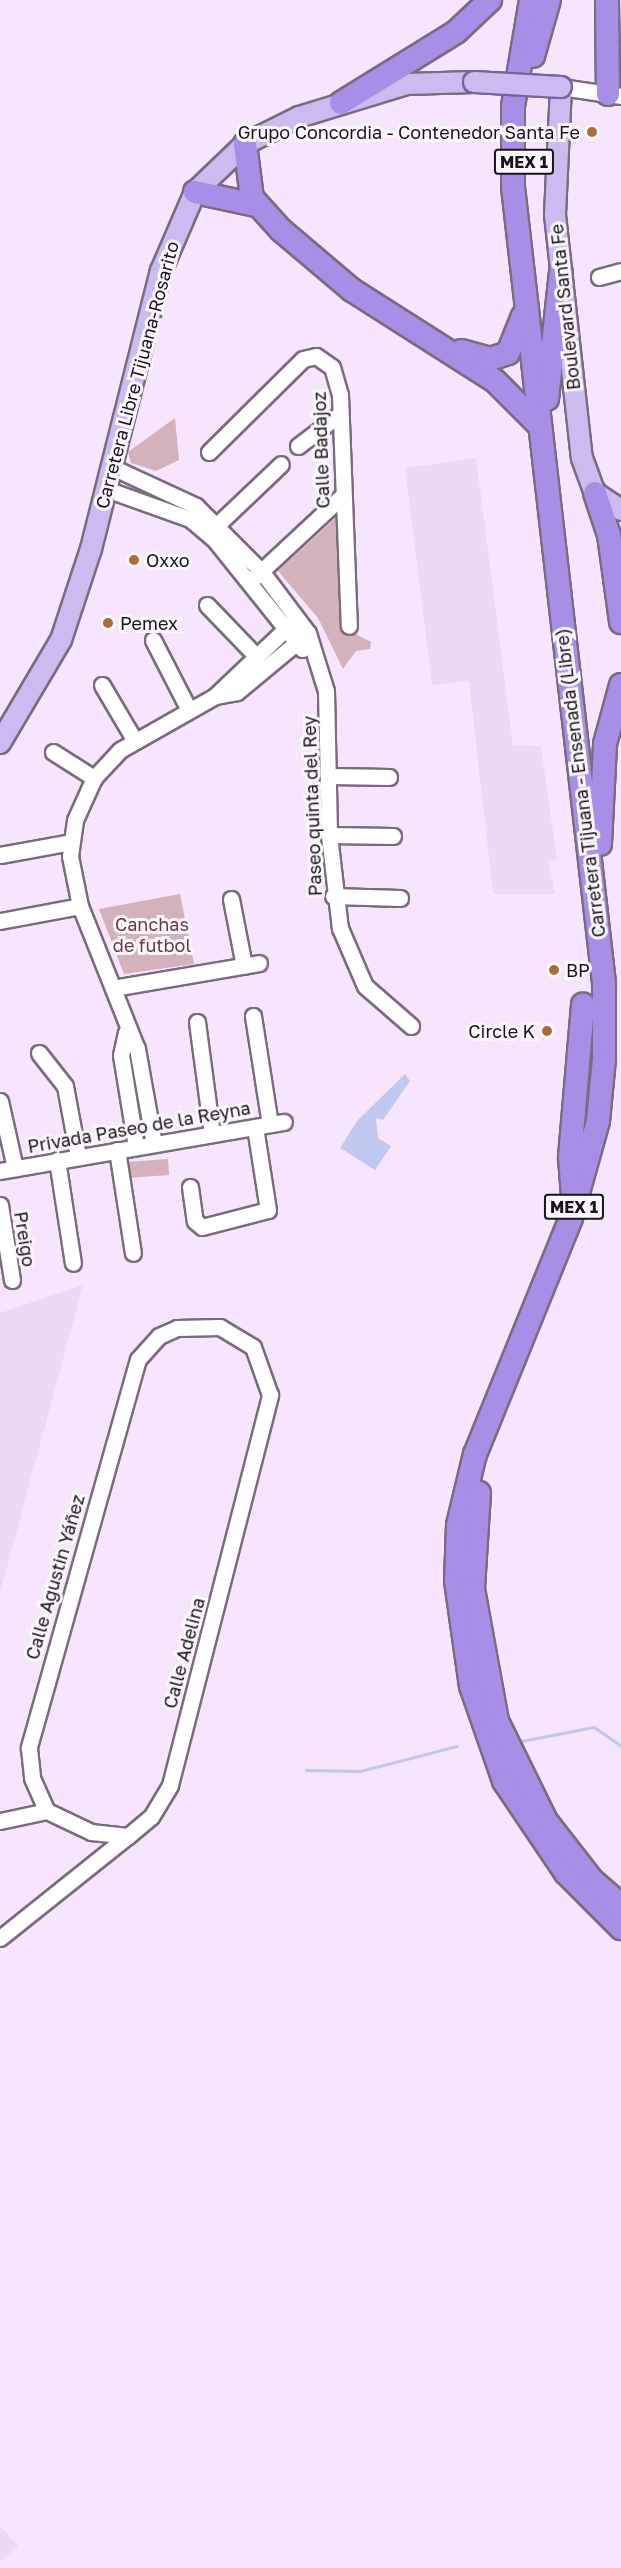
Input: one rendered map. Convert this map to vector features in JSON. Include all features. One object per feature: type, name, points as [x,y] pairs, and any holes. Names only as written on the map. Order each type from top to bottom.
[{"type":"highway","points":[[340,103],[456,32],[490,0]]},
{"type":"highway","name":"Carretera Tijuana - Ensenada (Libre)","points":[[531,0],[518,50],[511,139],[537,423],[605,1008],[598,1121],[574,1207],[475,1454],[458,1525],[456,1581],[471,1686],[504,1781],[566,1873],[621,1928]]},
{"type":"highway","name":"Carretera Tijuana - Ensenada (Libre)","points":[[549,0],[533,54],[524,140],[547,399],[618,1006],[611,1117],[591,1199],[493,1444],[478,1497],[472,1565],[482,1654],[511,1755],[562,1844],[621,1905]]},
{"type":"highway","points":[[608,0],[615,95]]},
{"type":"highway","points":[[245,144],[245,174],[255,205]]},
{"type":"highway","points":[[195,192],[255,205],[352,290],[443,344],[501,386],[537,423]]},
{"type":"highway","points":[[547,399],[561,273]]},
{"type":"highway","points":[[443,344],[480,358],[508,353],[525,304]]},
{"type":"highway","points":[[595,493],[609,535],[621,622]]},
{"type":"highway","points":[[600,844],[607,728],[621,685]]},
{"type":"highway","points":[[574,1207],[570,1169],[583,1005]]},
{"type":"main road","name":"Carretera Libre Tijuana-Rosarito","points":[[0,743],[61,640],[112,467],[161,271],[195,192],[245,144],[340,103],[406,84],[474,82],[561,87]]},
{"type":"main road","name":"Boulevard Santa Fe","points":[[561,87],[555,215],[582,458],[595,493]]},
{"type":"main road","points":[[595,493],[621,510]]},
{"type":"street","points":[[561,87],[615,95]]},
{"type":"street","points":[[599,277],[621,271]]},
{"type":"street","name":"Calle Badajoz","points":[[209,452],[310,357],[322,359],[337,376],[341,497],[349,626]]},
{"type":"street","points":[[298,447],[340,414]]},
{"type":"street","points":[[217,525],[281,464]]},
{"type":"street","points":[[112,467],[217,525],[256,577],[294,643],[320,665]]},
{"type":"street","points":[[106,489],[193,513],[256,577]]},
{"type":"street","points":[[256,577],[341,497]]},
{"type":"street","name":"Paseo quinta del Rey","points":[[256,577],[299,618],[308,633],[327,691],[330,776],[329,836],[333,896],[356,972],[377,1000],[411,1026]]},
{"type":"street","points":[[207,605],[257,657]]},
{"type":"street","points":[[154,1144],[137,1049],[126,1032],[113,988],[80,906],[71,842],[94,778],[135,741],[215,696],[285,627],[299,618]]},
{"type":"street","points":[[215,696],[237,692],[308,633]]},
{"type":"street","points":[[153,640],[189,710]]},
{"type":"street","points":[[102,685],[135,741]]},
{"type":"street","points":[[53,752],[94,778]]},
{"type":"street","points":[[330,776],[390,777]]},
{"type":"street","points":[[329,836],[393,836]]},
{"type":"street","points":[[0,855],[71,842]]},
{"type":"street","points":[[333,896],[400,898]]},
{"type":"street","points":[[231,898],[244,966]]},
{"type":"street","points":[[0,921],[80,906]]},
{"type":"street","points":[[113,988],[259,963]]},
{"type":"street","points":[[190,1187],[195,1221],[202,1227],[268,1210],[270,1124],[253,1016]]},
{"type":"street","points":[[197,1022],[212,1134]]},
{"type":"street","points":[[126,1032],[121,1055],[136,1147]]},
{"type":"street","points":[[39,1053],[65,1086],[78,1156]]},
{"type":"street","points":[[0,1101],[8,1169]]},
{"type":"street","name":"Privada Paseo de la Reyna","points":[[8,1169],[270,1124]]},
{"type":"street","points":[[117,1150],[133,1253]]},
{"type":"street","points":[[57,1160],[73,1263]]},
{"type":"street","name":"Preigo","points":[[0,1205],[12,1280]]},
{"type":"street","name":"Calle Agustin Yáñez","points":[[46,1811],[32,1778],[29,1748],[128,1386],[138,1359],[159,1336],[196,1324],[220,1327]]},
{"type":"street","name":"Calle Adelina","points":[[0,1938],[151,1817],[170,1785],[268,1410],[262,1361],[240,1336],[220,1327]]},
{"type":"street","points":[[0,1821],[46,1811],[91,1832],[128,1836]]},
{"type":"shaded area","points":[[476,458],[513,745],[541,746],[557,859],[549,863],[555,894],[493,894],[469,681],[432,685],[405,468]]},
{"type":"shaded area","points":[[83,1285],[0,1593],[0,1313]]},
{"type":"shaded area","points":[[0,2526],[18,2546],[0,2562]]},
{"type":"green space","points":[[175,418],[179,460],[156,471],[131,463],[128,452]]},
{"type":"green space","points":[[340,514],[350,631],[371,642],[370,649],[356,651],[343,669],[318,618],[278,571]]},
{"type":"green space","name":"Canchas de futbol","points":[[180,894],[194,964],[124,974],[99,909]]},
{"type":"green space","points":[[168,1159],[169,1175],[127,1178],[126,1162]]},
{"type":"water","points":[[405,1074],[410,1081],[383,1120],[376,1118],[378,1138],[391,1146],[375,1170],[340,1148],[357,1121]]},
{"type":"waterway","points":[[521,1741],[594,1727],[621,1746]]},
{"type":"waterway","points":[[306,1770],[360,1771],[457,1746]]},
{"type":"place","name":"Grupo Concordia - Contenedor Santa Fe","points":[[592,132]]},
{"type":"place","name":"Oxxo","points":[[134,560]]},
{"type":"place","name":"Pemex","points":[[108,623]]},
{"type":"place","name":"BP","points":[[554,970]]},
{"type":"place","name":"Circle K","points":[[547,1031]]}]
